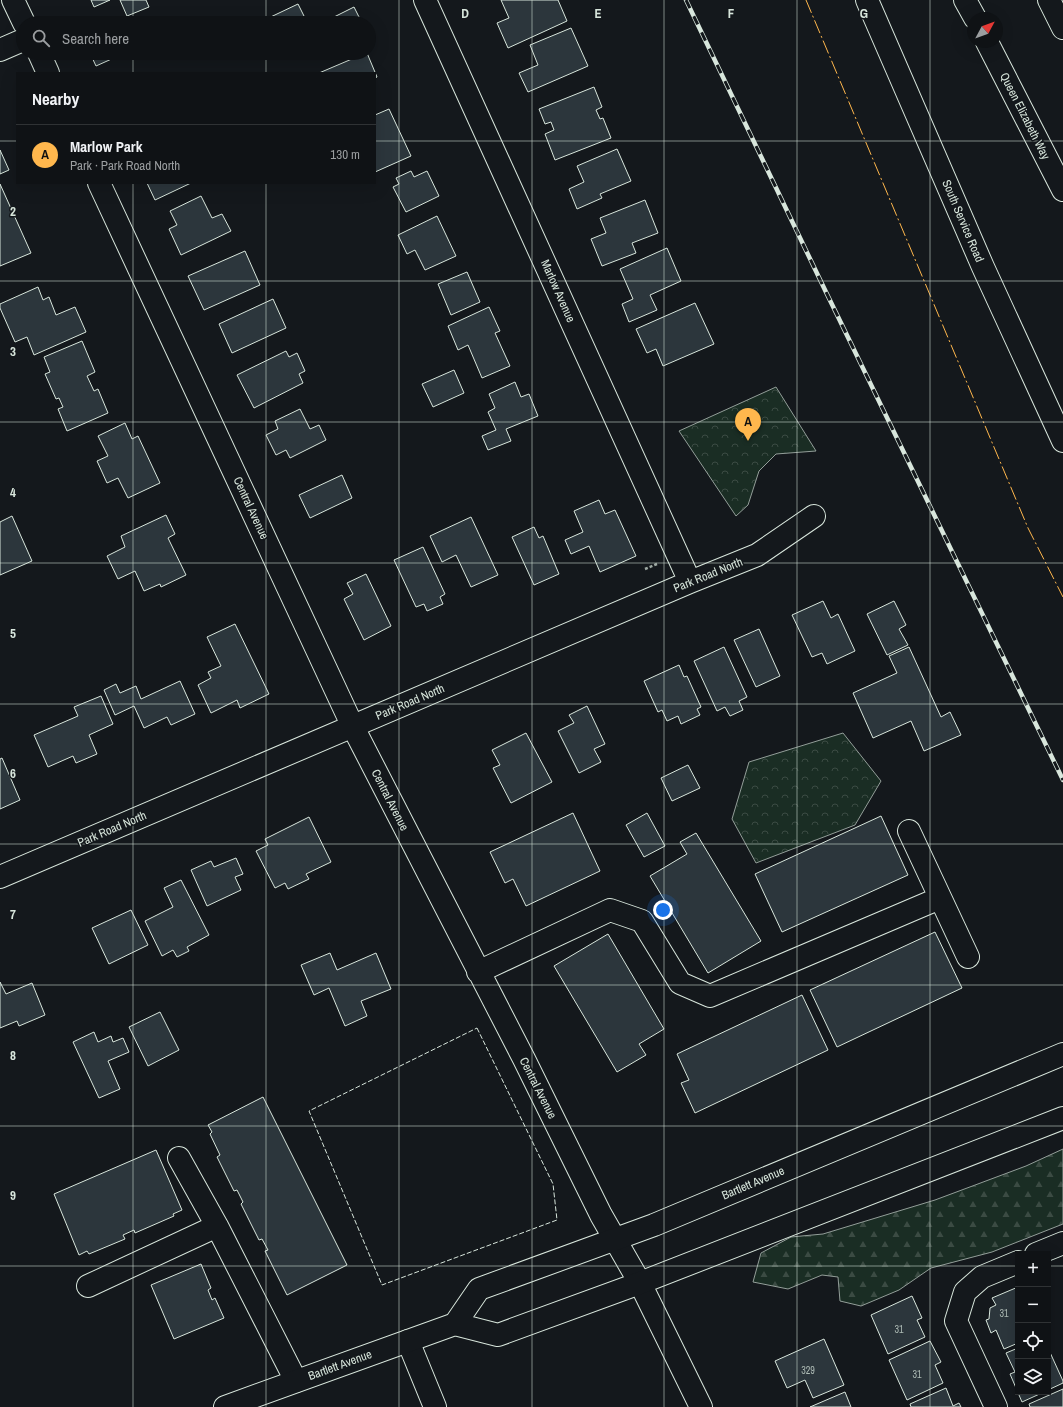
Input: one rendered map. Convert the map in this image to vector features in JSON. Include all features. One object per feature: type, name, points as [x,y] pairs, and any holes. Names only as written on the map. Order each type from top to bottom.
[{"type":"main road","points":[[13,0],[21,16]]},
{"type":"main road","name":"Marlow Avenue","points":[[425,0],[690,582]]},
{"type":"main road","name":"South Service Road","points":[[867,0],[980,260],[1063,441]]},
{"type":"main road","points":[[965,0],[972,12]]},
{"type":"main road","points":[[1049,0],[1063,28]]},
{"type":"main road","points":[[0,50],[16,43]]},
{"type":"main road","name":"Queen Elizabeth Way","points":[[990,48],[1063,190]]},
{"type":"main road","points":[[42,60],[48,72]]},
{"type":"main road","name":"Central Avenue","points":[[99,184],[353,727],[524,1059],[601,1214],[640,1283],[701,1407]]},
{"type":"main road","name":"Park Road North","points":[[0,877],[690,582],[757,555],[814,516]]},
{"type":"main road","points":[[909,831],[968,957]]},
{"type":"main road","points":[[478,972],[610,910],[642,921],[680,983],[710,996],[940,898]]},
{"type":"main road","name":"Bartlett Avenue","points":[[225,1407],[455,1324],[479,1290],[654,1225],[1063,1054]]},
{"type":"main road","points":[[455,1324],[498,1335],[640,1283],[1063,1118]]},
{"type":"main road","points":[[179,1158],[217,1226],[296,1381]]},
{"type":"main road","points":[[88,1286],[217,1226]]},
{"type":"main road","points":[[1043,1251],[1063,1243]]},
{"type":"main road","points":[[996,1407],[956,1321],[965,1292],[982,1277],[1015,1263]]},
{"type":"main road","points":[[408,1341],[435,1407]]},
{"type":"green space","points":[[776,387],[816,451],[776,454],[759,471],[748,505],[736,516],[679,431]]},
{"type":"green space","points":[[843,733],[881,781],[855,825],[756,863],[732,819],[749,762]]},
{"type":"green space","points":[[1063,1149],[1063,1224],[992,1252],[931,1268],[899,1290],[861,1306],[840,1301],[838,1277],[822,1275],[788,1289],[753,1282],[761,1253],[791,1237],[823,1234],[935,1200],[1026,1166]]},
{"type":"building","points":[[91,0],[110,0],[94,7]]},
{"type":"building","points":[[120,0],[146,0],[149,7],[127,16]]},
{"type":"building","points":[[501,0],[558,0],[567,21],[508,48],[497,23],[509,18]]},
{"type":"building","points":[[298,4],[304,16],[273,16]]},
{"type":"building","points":[[354,7],[358,16],[336,16]]},
{"type":"building","points":[[571,28],[588,66],[528,92],[519,73],[538,65],[530,45]]},
{"type":"building","points":[[93,60],[109,60],[96,66]]},
{"type":"building","points":[[350,60],[370,60],[375,72],[321,72]]},
{"type":"building","points":[[594,87],[602,107],[596,110],[600,119],[603,118],[611,138],[555,160],[545,134],[554,130],[551,122],[545,124],[539,109]]},
{"type":"building","points":[[389,109],[411,156],[376,172],[376,115]]},
{"type":"building","points":[[617,149],[631,181],[600,194],[602,198],[577,209],[569,189],[584,182],[577,166]]},
{"type":"building","points":[[0,150],[9,170],[0,174]]},
{"type":"building","points":[[411,171],[414,177],[427,171],[439,196],[406,212],[393,187],[399,184],[396,178]]},
{"type":"building","points":[[0,184],[31,253],[0,266]]},
{"type":"building","points":[[147,184],[189,184],[155,200]]},
{"type":"building","points":[[201,196],[212,218],[222,214],[231,231],[181,255],[169,229],[177,225],[170,211]]},
{"type":"building","points":[[645,200],[658,233],[632,243],[636,253],[602,266],[591,239],[606,233],[600,218]]},
{"type":"building","points":[[437,216],[456,256],[425,270],[415,250],[407,254],[398,235]]},
{"type":"building","points":[[667,248],[681,281],[650,295],[657,310],[629,322],[622,304],[633,299],[620,269]]},
{"type":"building","points":[[245,251],[260,285],[204,310],[188,276]]},
{"type":"building","points":[[467,272],[480,302],[451,315],[438,284]]},
{"type":"building","points":[[38,287],[43,300],[49,297],[56,315],[75,307],[86,332],[34,355],[27,337],[15,342],[0,308],[0,304]]},
{"type":"building","points":[[273,299],[286,328],[232,353],[219,324]]},
{"type":"building","points":[[695,303],[714,344],[663,366],[656,349],[647,353],[636,329]]},
{"type":"building","points":[[489,307],[500,331],[495,333],[510,366],[482,378],[468,345],[458,350],[448,326]]},
{"type":"building","points":[[82,341],[95,372],[87,376],[94,391],[98,389],[108,413],[67,431],[58,409],[63,407],[59,398],[56,399],[45,374],[50,372],[44,357]]},
{"type":"building","points":[[286,351],[289,357],[297,353],[305,371],[299,374],[303,383],[254,408],[237,375]]},
{"type":"building","points":[[454,370],[464,393],[433,407],[422,384]]},
{"type":"building","points":[[515,382],[521,397],[529,394],[538,416],[506,429],[511,441],[488,450],[482,436],[496,430],[488,412],[495,408],[489,394]]},
{"type":"building","points":[[300,409],[310,429],[319,425],[326,440],[290,458],[286,450],[276,455],[266,435],[278,429],[275,421]]},
{"type":"building","points":[[125,423],[132,439],[138,436],[160,483],[128,498],[118,478],[107,483],[97,461],[108,456],[98,436]]},
{"type":"building","points":[[342,475],[352,498],[310,518],[299,495]]},
{"type":"building","points":[[599,500],[605,514],[615,510],[636,556],[600,572],[589,546],[571,554],[565,540],[583,532],[574,511]]},
{"type":"building","points":[[166,515],[175,534],[168,538],[186,575],[161,587],[160,584],[144,591],[135,571],[118,579],[107,556],[125,547],[121,536]]},
{"type":"building","points":[[12,516],[32,561],[0,575],[0,522]]},
{"type":"building","points":[[471,517],[498,575],[471,587],[456,555],[442,562],[430,536]]},
{"type":"building","points":[[534,527],[539,538],[543,536],[559,574],[534,585],[512,537]]},
{"type":"building","points":[[423,547],[445,594],[440,597],[443,604],[427,611],[424,604],[416,607],[394,560]]},
{"type":"building","points":[[366,574],[391,626],[364,640],[344,599],[353,594],[347,583]]},
{"type":"building","points":[[823,601],[831,618],[838,614],[855,651],[827,664],[822,653],[812,657],[792,615]]},
{"type":"building","points":[[894,601],[906,625],[899,629],[908,645],[887,655],[867,614]]},
{"type":"building","points":[[235,624],[269,694],[240,708],[237,700],[211,713],[198,685],[211,678],[208,672],[221,666],[207,637]]},
{"type":"building","points":[[759,629],[780,676],[756,687],[734,640]]},
{"type":"building","points":[[724,647],[747,697],[739,701],[743,710],[730,716],[725,707],[717,711],[694,661]]},
{"type":"building","points":[[909,647],[941,717],[950,712],[961,735],[924,751],[911,721],[873,738],[853,693],[897,673],[889,656]]},
{"type":"building","points":[[679,665],[684,677],[687,676],[701,707],[697,709],[700,715],[681,724],[678,716],[667,721],[662,710],[658,712],[644,681]]},
{"type":"building","points":[[180,681],[195,714],[171,725],[167,717],[144,728],[134,706],[115,715],[104,690],[116,684],[120,693],[136,686],[141,699]]},
{"type":"building","points":[[101,696],[113,724],[89,735],[97,754],[76,763],[73,756],[48,767],[34,735],[78,716],[74,707]]},
{"type":"building","points":[[587,706],[605,744],[594,749],[601,762],[579,773],[558,731],[574,723],[569,715]]},
{"type":"building","points":[[526,733],[552,782],[511,803],[493,768],[500,765],[492,750]]},
{"type":"building","points":[[2,758],[20,800],[0,809],[0,759]]},
{"type":"building","points":[[688,765],[700,788],[672,801],[661,778]]},
{"type":"building","points":[[573,813],[600,871],[526,906],[513,879],[505,883],[490,852]]},
{"type":"building","points":[[647,813],[665,846],[644,857],[626,825]]},
{"type":"building","points":[[881,816],[908,875],[782,932],[755,874]]},
{"type":"building","points":[[309,817],[331,862],[306,874],[309,879],[288,889],[285,883],[275,888],[256,851],[268,845],[265,839]]},
{"type":"building","points":[[696,833],[761,941],[708,973],[650,876],[687,854],[680,842]]},
{"type":"building","points":[[236,858],[243,874],[235,877],[241,890],[207,906],[191,870],[211,861],[214,867]]},
{"type":"building","points":[[181,880],[209,935],[187,947],[189,951],[177,957],[173,950],[162,956],[145,921],[173,907],[164,888]]},
{"type":"building","points":[[131,910],[148,945],[109,964],[92,928]]},
{"type":"building","points":[[935,932],[962,988],[837,1047],[810,990]]},
{"type":"building","points":[[608,934],[664,1029],[639,1044],[646,1055],[617,1072],[554,966]]},
{"type":"building","points":[[330,953],[337,970],[376,953],[391,989],[361,1001],[367,1016],[345,1026],[329,988],[314,995],[301,965]]},
{"type":"building","points":[[0,982],[6,994],[32,983],[45,1015],[19,1026],[17,1021],[0,1028]]},
{"type":"building","points":[[802,995],[828,1050],[695,1113],[681,1083],[689,1080],[677,1054]]},
{"type":"building","points":[[160,1012],[179,1050],[148,1066],[129,1027]]},
{"type":"building","points":[[94,1032],[98,1042],[111,1036],[113,1042],[123,1038],[129,1052],[108,1061],[120,1089],[99,1098],[73,1042]]},
{"type":"building","points":[[263,1097],[347,1265],[287,1295],[265,1251],[268,1250],[262,1239],[259,1240],[241,1204],[243,1202],[237,1190],[234,1191],[217,1157],[220,1155],[210,1134],[212,1132],[208,1125]]},
{"type":"building","points":[[156,1150],[182,1210],[173,1214],[174,1216],[135,1233],[134,1230],[123,1235],[125,1239],[89,1254],[87,1251],[79,1255],[54,1194]]},
{"type":"building","points":[[201,1264],[211,1288],[208,1290],[212,1300],[215,1298],[224,1318],[174,1339],[151,1285]]},
{"type":"building","points":[[1015,1288],[1015,1344],[1004,1349],[996,1330],[991,1333],[986,1320],[989,1319],[990,1308],[996,1305],[992,1298]]},
{"type":"building","points":[[912,1296],[922,1318],[917,1320],[925,1337],[888,1354],[871,1315]]},
{"type":"building","points":[[824,1339],[844,1385],[813,1398],[805,1380],[787,1388],[775,1361]]},
{"type":"building","points":[[930,1341],[941,1362],[935,1365],[943,1383],[907,1400],[889,1360]]},
{"type":"building","points":[[1015,1349],[1015,1372],[1006,1353]]},
{"type":"building","points":[[1051,1355],[1063,1381],[1063,1383],[1051,1389]]},
{"type":"building","points":[[1015,1372],[1015,1386],[1010,1374]]},
{"type":"building","points":[[946,1388],[953,1406],[959,1403],[961,1407],[911,1407],[910,1404]]},
{"type":"building","points":[[1063,1389],[1063,1407],[1030,1407],[1029,1404]]},
{"type":"building","points":[[845,1392],[851,1407],[810,1407]]},
{"type":"building","points":[[1019,1395],[1037,1395],[1022,1402]]},
{"type":"railway","points":[[686,0],[1063,780]]},
{"type":"fence","points":[[477,1028],[553,1184],[557,1220],[382,1285],[309,1111],[477,1028]]},
{"type":"power","points":[[806,0],[1028,528],[1063,597]]},
{"type":"place","name":"Marlow Park","points":[[748,441]]}]
